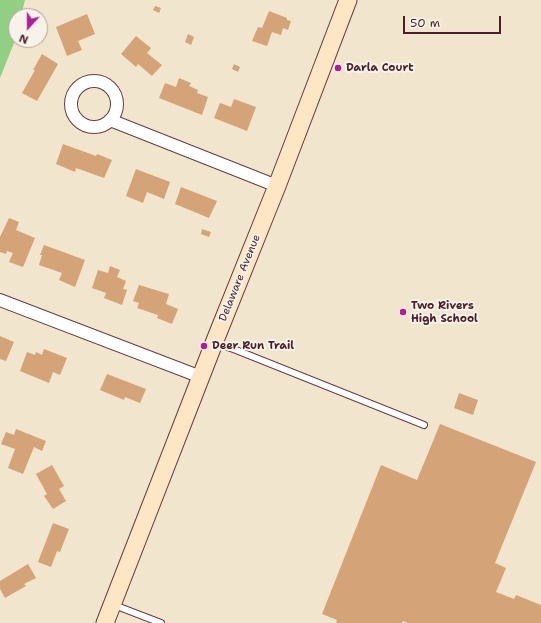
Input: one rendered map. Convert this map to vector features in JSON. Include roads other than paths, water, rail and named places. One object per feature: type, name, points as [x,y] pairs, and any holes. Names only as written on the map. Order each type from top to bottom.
[{"type":"street","name":"Delaware Avenue","points":[[105,623],[277,186],[348,0]]},
{"type":"street","points":[[110,120],[277,186]]},
{"type":"street","points":[[0,300],[201,377]]},
{"type":"lane","points":[[214,343],[236,350],[424,425]]},
{"type":"lane","points":[[112,604],[161,623]]},
{"type":"place","name":"Darla Court","points":[[338,68]]},
{"type":"place","name":"Two Rivers High School","points":[[403,312]]},
{"type":"place","name":"Deer Run Trail","points":[[204,346]]}]
